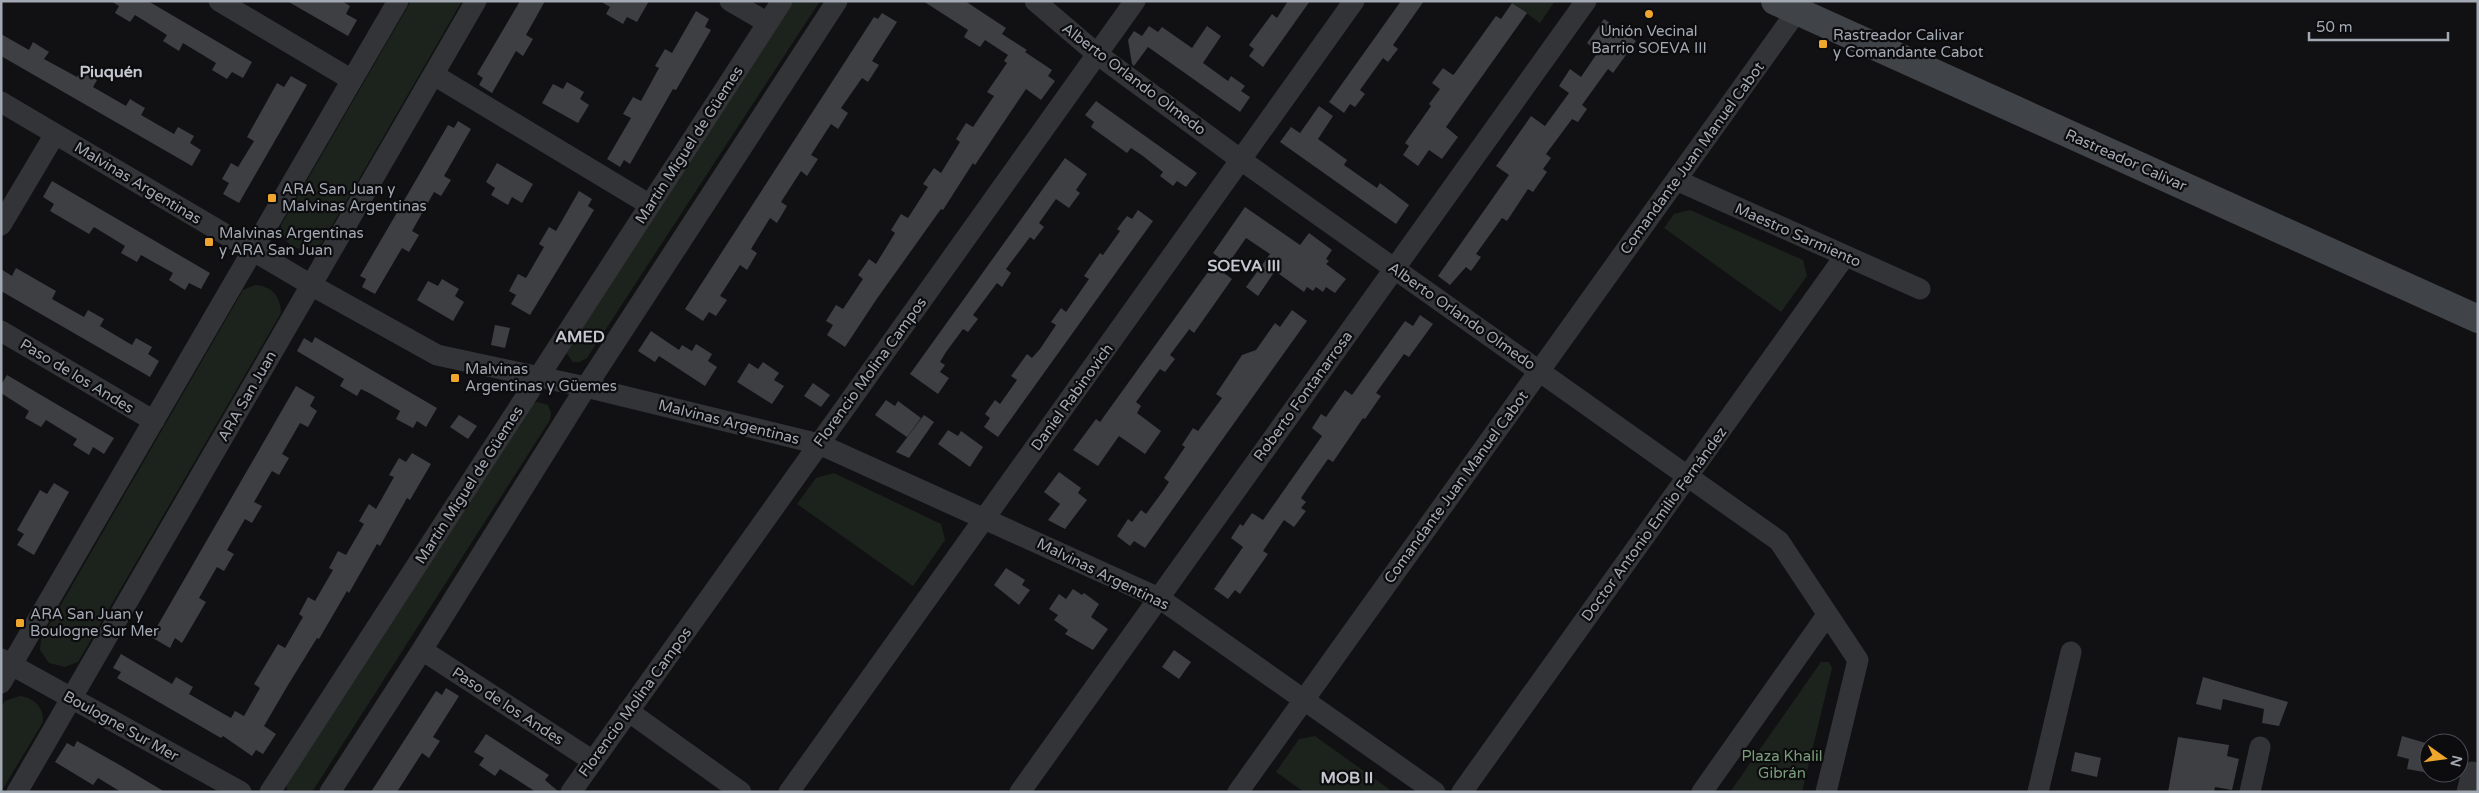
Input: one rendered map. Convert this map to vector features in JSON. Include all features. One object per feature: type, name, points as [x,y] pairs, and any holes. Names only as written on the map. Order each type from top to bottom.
[{"type":"main road","name":"Rastreador Calivar","points":[[1786,6],[2478,319]]},
{"type":"street","points":[[219,1],[352,80]]},
{"type":"street","points":[[1,683],[7,662],[154,421],[398,1]]},
{"type":"street","name":"ARA San Juan","points":[[17,792],[476,1]]},
{"type":"street","points":[[730,1],[768,23]]},
{"type":"street","name":"Martín Miguel de Güemes","points":[[270,792],[782,1]]},
{"type":"street","points":[[330,792],[422,650],[586,387],[837,1]]},
{"type":"street","name":"Alberto Orlando Olmedo","points":[[1035,1],[1097,54],[1241,160],[1779,541],[1858,660],[1826,792]]},
{"type":"street","name":"Florencio Molina Campos","points":[[571,792],[1135,1]]},
{"type":"street","name":"Daniel Rabinovich","points":[[789,792],[1354,1]]},
{"type":"street","name":"Roberto Fontanarrosa","points":[[1020,792],[1586,1]]},
{"type":"street","name":"Comandante Juan Manuel Cabot","points":[[1238,792],[1676,180],[1786,6]]},
{"type":"street","points":[[434,75],[650,205]]},
{"type":"street","name":"Malvinas Argentinas","points":[[1,102],[311,285],[437,354],[586,387],[819,444],[1159,598],[1435,792]]},
{"type":"street","points":[[1,225],[55,134]]},
{"type":"street","name":"Maestro Sarmiento","points":[[1676,180],[1920,290]]},
{"type":"street","name":"Doctor Antonio Emilio Fernández","points":[[1462,792],[1845,256]]},
{"type":"street","name":"Paso de los Andes","points":[[1,331],[154,421]]},
{"type":"street","points":[[1702,792],[1828,615]]},
{"type":"street","name":"Paso de los Andes","points":[[422,650],[593,761]]},
{"type":"street","points":[[2038,792],[2071,652]]},
{"type":"street","name":"Boulogne Sur Mer","points":[[7,662],[242,792]]},
{"type":"street","points":[[628,711],[741,792]]},
{"type":"street","points":[[2250,792],[2260,747]]},
{"type":"green space","points":[[411,1],[462,1],[322,243],[309,249],[296,248],[285,240],[281,225]]},
{"type":"green space","points":[[793,1],[820,1],[587,358],[580,362],[573,362],[567,354],[567,346]]},
{"type":"green space","points":[[1510,1],[1555,1],[1540,23]]},
{"type":"green space","points":[[1690,210],[1803,260],[1807,276],[1781,312],[1664,228],[1674,214]]},
{"type":"green space","points":[[255,285],[266,287],[274,293],[281,307],[281,313],[78,662],[65,667],[49,663],[40,650],[41,639],[243,290]]},
{"type":"green space","points":[[537,402],[548,405],[551,413],[550,420],[312,792],[287,792],[287,784],[533,403]]},
{"type":"green space","points":[[834,473],[941,524],[945,540],[913,586],[797,504],[816,478]]},
{"type":"green space","name":"Plaza Khalil Gibrán","points":[[1821,662],[1829,662],[1832,668],[1802,792],[1730,792]]},
{"type":"green space","points":[[20,696],[30,699],[37,704],[42,712],[43,722],[1,792],[1,707],[5,701]]},
{"type":"green space","points":[[1315,736],[1393,792],[1304,792],[1276,772],[1299,739]]},
{"type":"building","points":[[111,1],[148,1],[252,62],[243,78],[232,72],[227,79],[212,70],[216,63],[183,43],[179,51],[163,41],[167,35],[135,15],[130,22],[115,13],[119,6]]},
{"type":"building","points":[[287,1],[342,1],[350,6],[346,14],[357,20],[348,36]]},
{"type":"building","points":[[520,1],[545,1],[526,35],[533,39],[523,56],[516,51],[492,93],[479,85],[483,78],[477,74]]},
{"type":"building","points":[[600,1],[649,1],[637,22],[627,17],[623,24],[606,14],[610,7]]},
{"type":"building","points":[[923,1],[965,1],[1006,28],[1002,34],[1027,50],[1025,52],[1052,70],[1048,76],[1055,81],[1041,100],[1026,89],[975,165],[973,163],[943,210],[941,209],[845,347],[827,335],[833,325],[826,321],[836,305],[843,309],[863,279],[858,275],[869,259],[876,264],[895,233],[891,230],[901,214],[908,218],[928,187],[923,184],[934,168],[941,173],[960,142],[956,139],[966,123],[973,127],[994,96],[987,92],[1007,63],[1004,61],[1008,55],[985,40],[980,47],[964,37],[968,30]]},
{"type":"building","points":[[1288,1],[1310,1],[1263,67],[1249,56],[1254,49],[1249,45],[1272,14],[1277,18]]},
{"type":"building","points":[[1401,1],[1424,1],[1393,45],[1398,49],[1388,62],[1383,58],[1360,90],[1365,94],[1355,107],[1350,104],[1344,113],[1329,102]]},
{"type":"building","points":[[1512,3],[1527,13],[1446,127],[1458,137],[1442,159],[1429,150],[1418,166],[1403,155],[1409,146],[1405,143],[1431,106],[1429,104],[1440,89],[1432,83],[1443,68],[1453,75],[1455,73],[1496,16],[1501,19]]},
{"type":"building","points":[[696,11],[709,19],[705,27],[711,30],[676,90],[673,89],[630,164],[624,160],[620,167],[607,159],[631,118],[623,114],[633,97],[641,101],[659,68],[655,66],[665,49],[672,53]]},
{"type":"building","points":[[882,13],[897,22],[872,61],[879,65],[868,82],[862,78],[841,108],[848,113],[838,129],[831,124],[811,155],[818,159],[807,176],[801,171],[781,202],[787,206],[777,223],[770,218],[751,249],[757,253],[747,270],[740,265],[720,296],[727,300],[716,316],[709,312],[703,321],[685,309],[874,17],[878,19]]},
{"type":"building","points":[[1604,19],[1636,41],[1613,73],[1608,69],[1582,105],[1587,109],[1578,122],[1572,119],[1546,154],[1551,158],[1543,169],[1547,172],[1533,192],[1528,189],[1507,221],[1502,218],[1476,254],[1481,257],[1471,271],[1466,267],[1450,285],[1438,276],[1509,175],[1496,166],[1531,116],[1545,126],[1569,93],[1559,86],[1570,69],[1581,77],[1598,52],[1587,43]]},
{"type":"building","points":[[1149,26],[1158,32],[1162,27],[1192,48],[1207,26],[1221,36],[1203,63],[1228,81],[1231,76],[1245,86],[1241,91],[1250,97],[1240,112],[1148,47],[1134,66],[1128,40],[1134,31],[1142,36]]},
{"type":"building","points":[[1,34],[29,50],[33,42],[49,52],[44,59],[77,77],[81,71],[97,80],[93,87],[126,106],[130,99],[145,108],[141,115],[174,134],[178,127],[194,136],[190,143],[201,150],[192,166],[1,56]]},
{"type":"building","points":[[291,76],[307,85],[239,203],[223,194],[229,183],[222,179],[231,163],[238,167],[254,141],[247,137],[277,83],[284,87]]},
{"type":"building","points":[[567,82],[584,92],[580,99],[589,105],[578,123],[542,103],[553,84],[563,89]]},
{"type":"building","points":[[1096,101],[1197,173],[1186,187],[1177,181],[1173,186],[1160,176],[1163,172],[1143,156],[1131,148],[1127,153],[1091,127],[1094,122],[1085,115]]},
{"type":"building","points":[[1319,106],[1333,116],[1318,139],[1347,160],[1344,165],[1377,188],[1380,183],[1409,205],[1396,224],[1280,142],[1291,127],[1300,133]]},
{"type":"building","points":[[458,121],[471,129],[444,176],[451,180],[441,196],[434,192],[412,231],[419,235],[409,252],[402,248],[375,294],[362,287],[366,279],[360,276],[448,125],[454,128]]},
{"type":"building","points":[[1065,158],[1087,174],[1076,190],[1080,193],[1069,208],[1056,199],[1039,223],[1044,227],[1034,240],[1030,237],[1006,269],[1011,273],[1002,287],[997,283],[973,315],[978,319],[968,332],[963,329],[946,352],[940,362],[945,365],[940,372],[949,378],[938,394],[910,374]]},
{"type":"building","points":[[497,163],[533,184],[522,203],[512,197],[508,205],[491,195],[495,188],[486,182]]},
{"type":"building","points":[[52,181],[210,273],[201,289],[189,283],[185,290],[169,280],[173,273],[141,255],[137,262],[121,253],[125,246],[94,227],[89,234],[50,211],[54,204],[43,197]]},
{"type":"building","points":[[579,191],[592,199],[588,206],[594,210],[530,315],[511,304],[516,295],[509,291],[518,274],[526,278],[544,247],[539,244],[549,227],[556,231]]},
{"type":"building","points":[[1245,207],[1300,245],[1309,233],[1332,250],[1326,259],[1329,261],[1326,264],[1346,279],[1335,293],[1326,287],[1323,292],[1316,287],[1313,291],[1307,287],[1304,292],[1275,271],[1258,296],[1246,287],[1270,254],[1246,238],[1228,264],[1213,253]]},
{"type":"building","points":[[1138,210],[1153,221],[998,437],[984,427],[990,418],[985,414],[995,400],[1000,404],[1017,380],[1011,376],[1027,354],[1032,358],[1040,349],[1056,325],[1051,322],[1061,308],[1066,312],[1089,279],[1084,276],[1100,253],[1103,255],[1120,231],[1117,229],[1127,216],[1132,219]]},
{"type":"building","points":[[1213,265],[1232,279],[1194,333],[1189,329],[1170,355],[1175,359],[1165,372],[1160,369],[1136,402],[1141,406],[1137,413],[1161,431],[1145,454],[1119,436],[1098,466],[1073,450],[1096,419],[1100,422]]},
{"type":"building","points":[[16,268],[56,291],[52,299],[84,317],[88,310],[104,319],[100,326],[132,345],[136,338],[152,347],[148,354],[159,361],[150,377],[1,291],[1,269],[12,276]]},
{"type":"building","points":[[442,279],[459,289],[455,296],[464,302],[453,321],[417,300],[428,281],[438,286]]},
{"type":"building","points":[[1292,310],[1307,321],[1145,548],[1134,541],[1130,546],[1117,536],[1128,519],[1132,522],[1141,510],[1146,514],[1163,491],[1169,482],[1164,478],[1185,447],[1182,445],[1193,428],[1198,431],[1222,398],[1216,394],[1242,355],[1256,350],[1275,323],[1280,327]]},
{"type":"building","points":[[1420,315],[1433,324],[1409,357],[1404,354],[1376,393],[1381,396],[1365,419],[1363,418],[1333,462],[1328,459],[1307,489],[1301,498],[1306,502],[1301,508],[1306,511],[1294,527],[1284,520],[1263,551],[1268,554],[1240,594],[1235,590],[1228,599],[1214,589],[1243,547],[1231,538],[1240,524],[1243,526],[1252,513],[1263,520],[1322,436],[1312,428],[1321,414],[1326,417],[1345,390],[1352,395],[1405,321],[1413,326]]},
{"type":"building","points":[[495,325],[510,328],[505,348],[491,345]]},
{"type":"building","points":[[651,331],[679,350],[682,345],[692,351],[696,344],[712,354],[708,361],[717,367],[705,386],[659,356],[655,362],[638,351]]},
{"type":"building","points":[[315,337],[437,408],[426,427],[417,421],[413,428],[396,419],[400,411],[361,389],[357,396],[340,386],[344,379],[297,351],[304,338],[312,343]]},
{"type":"building","points":[[763,362],[779,373],[774,380],[784,386],[772,404],[737,382],[749,363],[758,369]]},
{"type":"building","points":[[7,375],[114,438],[104,454],[93,447],[89,455],[73,445],[77,439],[46,420],[41,427],[25,418],[29,411],[1,393],[1,385]]},
{"type":"building","points":[[813,383],[830,395],[821,407],[804,396]]},
{"type":"building","points":[[296,386],[315,397],[310,406],[317,411],[308,427],[300,423],[282,454],[289,458],[279,475],[272,471],[254,502],[262,506],[252,523],[245,519],[227,550],[234,554],[224,571],[217,567],[199,598],[206,602],[182,643],[175,638],[170,648],[151,637]]},
{"type":"building","points":[[886,400],[895,406],[898,401],[921,418],[907,437],[875,415]]},
{"type":"building","points":[[459,415],[477,426],[468,439],[450,427]]},
{"type":"building","points":[[924,415],[934,422],[909,458],[896,452]]},
{"type":"building","points":[[948,430],[958,436],[961,431],[983,447],[970,467],[938,444]]},
{"type":"building","points":[[412,453],[431,464],[410,500],[407,498],[380,546],[377,544],[349,593],[347,591],[319,639],[317,638],[264,726],[276,734],[263,754],[256,750],[252,756],[223,736],[221,738],[117,678],[121,672],[113,668],[121,654],[172,684],[176,677],[193,687],[189,694],[231,718],[235,711],[244,716],[260,688],[254,684],[278,644],[285,648],[303,617],[299,614],[308,597],[315,601],[333,570],[329,568],[338,551],[346,555],[364,524],[359,521],[369,504],[376,509],[394,477],[389,475],[399,458],[406,462]]},
{"type":"building","points":[[1059,472],[1081,488],[1078,493],[1087,500],[1065,529],[1048,520],[1060,504],[1044,492]]},
{"type":"building","points":[[54,483],[69,492],[34,555],[17,545],[24,534],[17,530],[40,490],[47,494]]},
{"type":"building","points":[[1006,568],[1025,580],[1022,585],[1030,590],[1019,605],[994,585]]},
{"type":"building","points":[[1073,589],[1082,595],[1084,593],[1099,604],[1091,617],[1108,629],[1093,650],[1065,634],[1068,630],[1054,620],[1058,615],[1049,609],[1059,594],[1066,599]]},
{"type":"building","points":[[1174,650],[1191,662],[1179,679],[1162,667]]},
{"type":"building","points":[[2203,677],[2288,702],[2279,726],[2262,723],[2264,709],[2223,699],[2221,710],[2196,704]]},
{"type":"building","points":[[446,688],[459,696],[433,737],[440,741],[429,758],[422,753],[397,792],[371,792],[436,691],[442,695]]},
{"type":"building","points":[[486,734],[549,775],[545,780],[559,792],[536,792],[500,769],[495,776],[479,765],[484,758],[474,752]]},
{"type":"building","points":[[2402,736],[2419,741],[2419,771],[2407,769],[2409,759],[2397,756]]},
{"type":"building","points":[[2178,737],[2229,745],[2227,756],[2239,759],[2232,790],[2215,787],[2214,792],[2168,792]]},
{"type":"building","points":[[77,741],[165,792],[121,792],[98,778],[93,785],[55,762],[67,743],[74,747]]},
{"type":"building","points":[[2075,752],[2101,758],[2097,777],[2071,771]]},
{"type":"place","name":"Unión Vecinal Barrio SOEVA III","points":[[1649,14]]},
{"type":"place","name":"Rastreador Calivar y Comandante Cabot","points":[[1823,44]]},
{"type":"place","name":"ARA San Juan y Malvinas Argentinas","points":[[272,198]]},
{"type":"place","name":"Malvinas Argentinas y ARA San Juan","points":[[209,242]]},
{"type":"place","name":"Malvinas Argentinas y Güemes","points":[[455,378]]},
{"type":"place","name":"ARA San Juan y Boulogne Sur Mer","points":[[20,623]]},
{"type":"district","name":"Piuquén","points":[[111,71]]},
{"type":"district","name":"SOEVA III","points":[[1244,265]]},
{"type":"district","name":"AMED","points":[[580,336]]},
{"type":"district","name":"MOB II","points":[[1347,777]]}]
